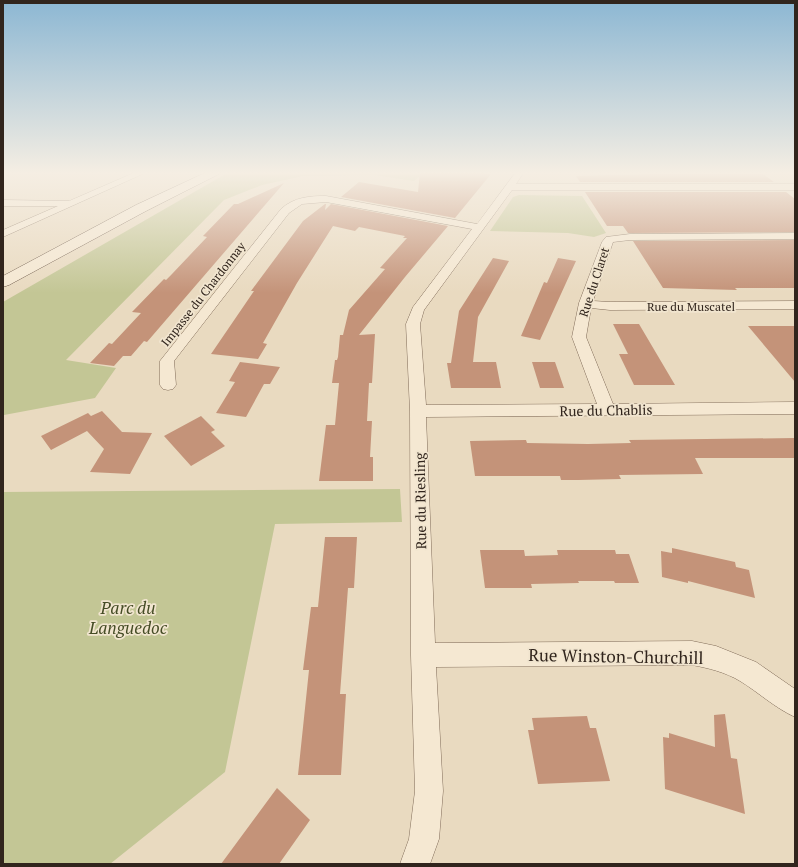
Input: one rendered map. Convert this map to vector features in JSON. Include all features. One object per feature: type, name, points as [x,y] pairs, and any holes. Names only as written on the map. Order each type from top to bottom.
[{"type":"main road","points":[[3,282],[132,212]]},
{"type":"street","points":[[3,234],[50,212]]},
{"type":"street","name":"Impasse du Chardonnay","points":[[168,385],[167,361],[284,212]]},
{"type":"street","name":"Impasse du Chardonnay","points":[[402,212],[478,226]]},
{"type":"street","name":"Rue du Riesling","points":[[415,864],[424,839],[429,791],[423,655],[418,412],[413,324],[418,310],[489,212]]},
{"type":"street","name":"Rue du Claret","points":[[607,410],[579,337],[579,330],[586,304],[607,242],[614,238],[795,236]]},
{"type":"street","name":"Rue du Muscatel","points":[[586,304],[610,306],[795,305]]},
{"type":"street","name":"Rue du Chablis","points":[[418,412],[795,408]]},
{"type":"street","name":"Rue Winston-Churchill","points":[[423,655],[692,653],[716,658],[747,671],[795,704]]},
{"type":"green space","points":[[159,212],[212,212],[66,360],[116,368],[95,398],[4,415],[3,417],[3,302]]},
{"type":"green space","points":[[503,212],[593,212],[606,233],[594,237],[568,233],[490,231]]},
{"type":"green space","name":"Parc du Languedoc","points":[[400,489],[402,522],[275,524],[225,772],[110,864],[3,864],[3,492]]},
{"type":"building","points":[[226,212],[259,212],[147,342],[144,341],[131,356],[123,356],[114,366],[90,363],[109,343],[112,344],[141,313],[132,312],[164,279],[166,280],[172,274],[207,237],[203,236]]},
{"type":"building","points":[[314,212],[376,212],[448,226],[359,335],[375,334],[372,383],[369,383],[367,421],[372,421],[370,457],[373,457],[373,481],[319,481],[326,425],[335,425],[339,383],[332,383],[335,360],[337,360],[338,357],[340,335],[343,335],[349,310],[385,269],[380,268],[407,238],[403,238],[405,236],[359,227],[355,231],[333,226],[297,283],[263,343],[267,344],[258,359],[211,354],[254,291],[251,291],[303,221]]},
{"type":"building","points":[[425,212],[460,212],[455,218]]},
{"type":"building","points":[[598,212],[795,212],[795,232],[628,233],[623,226],[607,226]]},
{"type":"building","points":[[795,240],[795,288],[735,288],[737,290],[663,288],[633,241]]},
{"type":"building","points":[[493,258],[509,261],[478,317],[473,362],[496,362],[501,388],[451,388],[447,363],[451,363],[459,311]]},
{"type":"building","points":[[558,258],[576,261],[540,340],[521,336],[544,282],[547,283]]},
{"type":"building","points":[[613,324],[639,324],[675,385],[634,385],[619,354],[628,354]]},
{"type":"building","points":[[748,326],[795,326],[795,382]]},
{"type":"building","points":[[240,362],[280,367],[270,384],[264,384],[246,417],[216,413],[235,382],[229,381]]},
{"type":"building","points":[[532,362],[555,362],[564,388],[540,388]]},
{"type":"building","points":[[102,411],[122,432],[152,433],[130,474],[90,472],[104,449],[87,431],[51,450],[41,436],[88,413],[91,416]]},
{"type":"building","points":[[201,416],[215,430],[211,432],[225,446],[191,466],[164,436]]},
{"type":"building","points":[[795,438],[795,458],[695,458],[703,474],[619,475],[621,479],[578,480],[561,480],[560,476],[475,476],[470,441],[526,440],[527,443],[588,444],[631,443],[629,440]]},
{"type":"building","points":[[325,537],[357,537],[354,588],[348,588],[340,694],[346,694],[341,775],[298,775],[309,670],[303,670],[311,607],[318,607]]},
{"type":"building","points":[[672,548],[735,562],[736,567],[749,570],[755,598],[688,581],[688,583],[662,577],[661,551],[672,553]]},
{"type":"building","points":[[480,550],[524,550],[525,556],[558,555],[557,550],[615,550],[616,554],[629,554],[639,583],[578,581],[579,583],[531,584],[532,588],[485,588]]},
{"type":"building","points":[[725,714],[731,758],[737,759],[745,814],[665,789],[663,737],[669,738],[669,733],[715,747],[714,715]]},
{"type":"building","points":[[587,716],[590,728],[596,728],[610,781],[538,784],[528,730],[534,730],[532,718]]},
{"type":"building","points":[[277,788],[310,820],[279,864],[221,864]]}]
